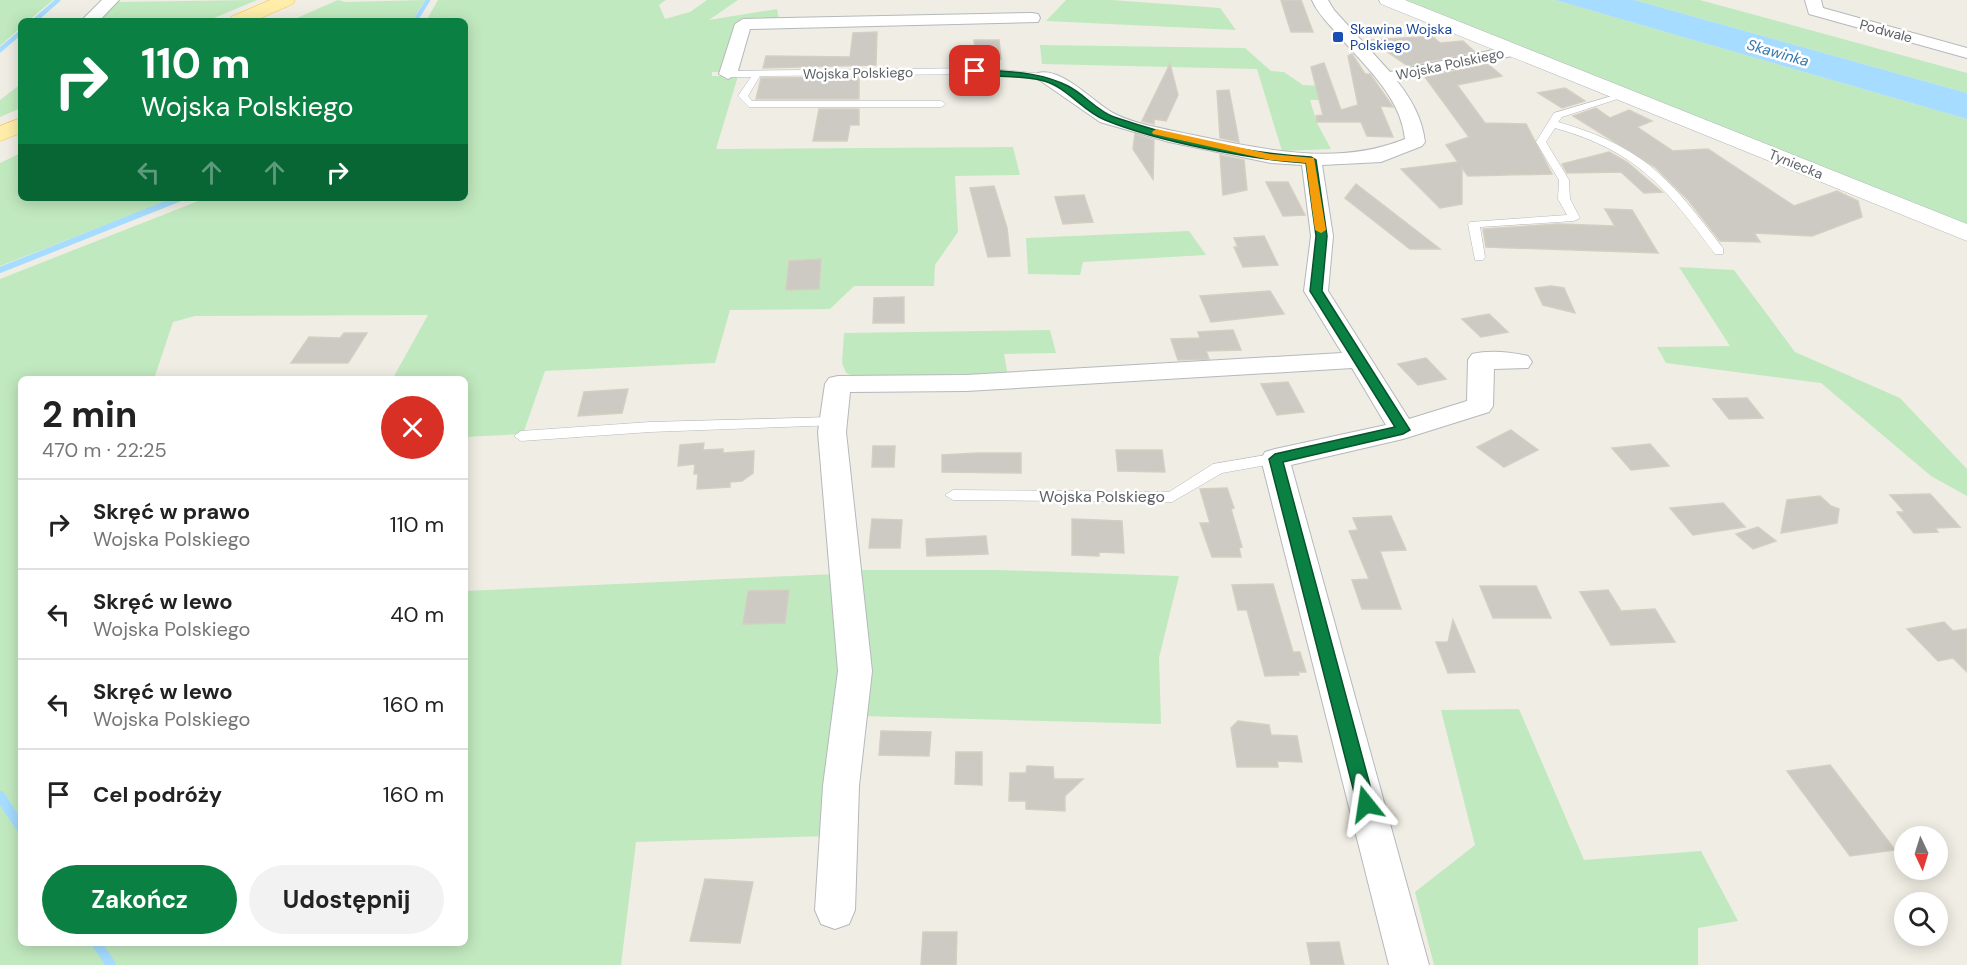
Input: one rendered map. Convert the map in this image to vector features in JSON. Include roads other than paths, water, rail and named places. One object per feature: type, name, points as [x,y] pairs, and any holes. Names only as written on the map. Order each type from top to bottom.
[{"type":"main road","points":[[245,18],[286,0]]},
{"type":"main road","points":[[0,134],[18,126]]},
{"type":"street","points":[[92,18],[111,0]]},
{"type":"street","name":"Wojska Polskiego","points":[[1044,77],[1068,89],[1107,118],[1168,136],[1270,157],[1311,160],[1381,156],[1415,142],[1416,130],[1387,78],[1365,57],[1320,0]]},
{"type":"street","name":"Tyniecka","points":[[1388,0],[1967,233]]},
{"type":"street","name":"Podwale","points":[[1813,0],[1815,11],[1967,53]]},
{"type":"street","name":"Wojska Polskiego","points":[[728,74],[743,24],[1032,18]]},
{"type":"street","name":"Wojska Polskiego","points":[[1387,78],[1512,51]]},
{"type":"street","points":[[1311,160],[1322,236],[1316,291],[1403,430]]},
{"type":"street","points":[[835,910],[842,786],[855,672],[833,422],[838,384],[966,383],[1359,360]]},
{"type":"street","name":"Wojska Polskiego","points":[[1278,458],[1403,430],[1480,406],[1481,360],[1519,362]]},
{"type":"street","points":[[1278,458],[1275,459],[1408,965]]},
{"type":"lane","name":"Wojska Polskiego","points":[[728,74],[984,71],[1044,77]]},
{"type":"lane","points":[[757,74],[743,96],[745,102],[755,105],[942,104]]},
{"type":"lane","points":[[1479,257],[1474,224],[1574,218],[1564,199],[1564,180],[1541,142],[1558,115],[1625,95]]},
{"type":"lane","points":[[1553,124],[1587,132],[1614,143],[1643,164],[1670,187],[1719,251]]},
{"type":"lane","points":[[521,436],[650,427],[833,422]]},
{"type":"lane","name":"Wojska Polskiego","points":[[953,495],[1172,497],[1218,468],[1278,458]]},
{"type":"water","name":"Skawinka","points":[[1555,0],[1634,0],[1967,93],[1967,119]]},
{"type":"waterway","points":[[37,18],[58,0]]},
{"type":"waterway","points":[[417,18],[428,0]]},
{"type":"waterway","points":[[0,50],[18,35]]},
{"type":"waterway","points":[[0,270],[173,201]]},
{"type":"waterway","points":[[0,796],[18,823]]},
{"type":"waterway","points":[[98,946],[111,965]]},
{"type":"place","name":"Skawina Wojska Polskiego","points":[[1338,37]]}]
